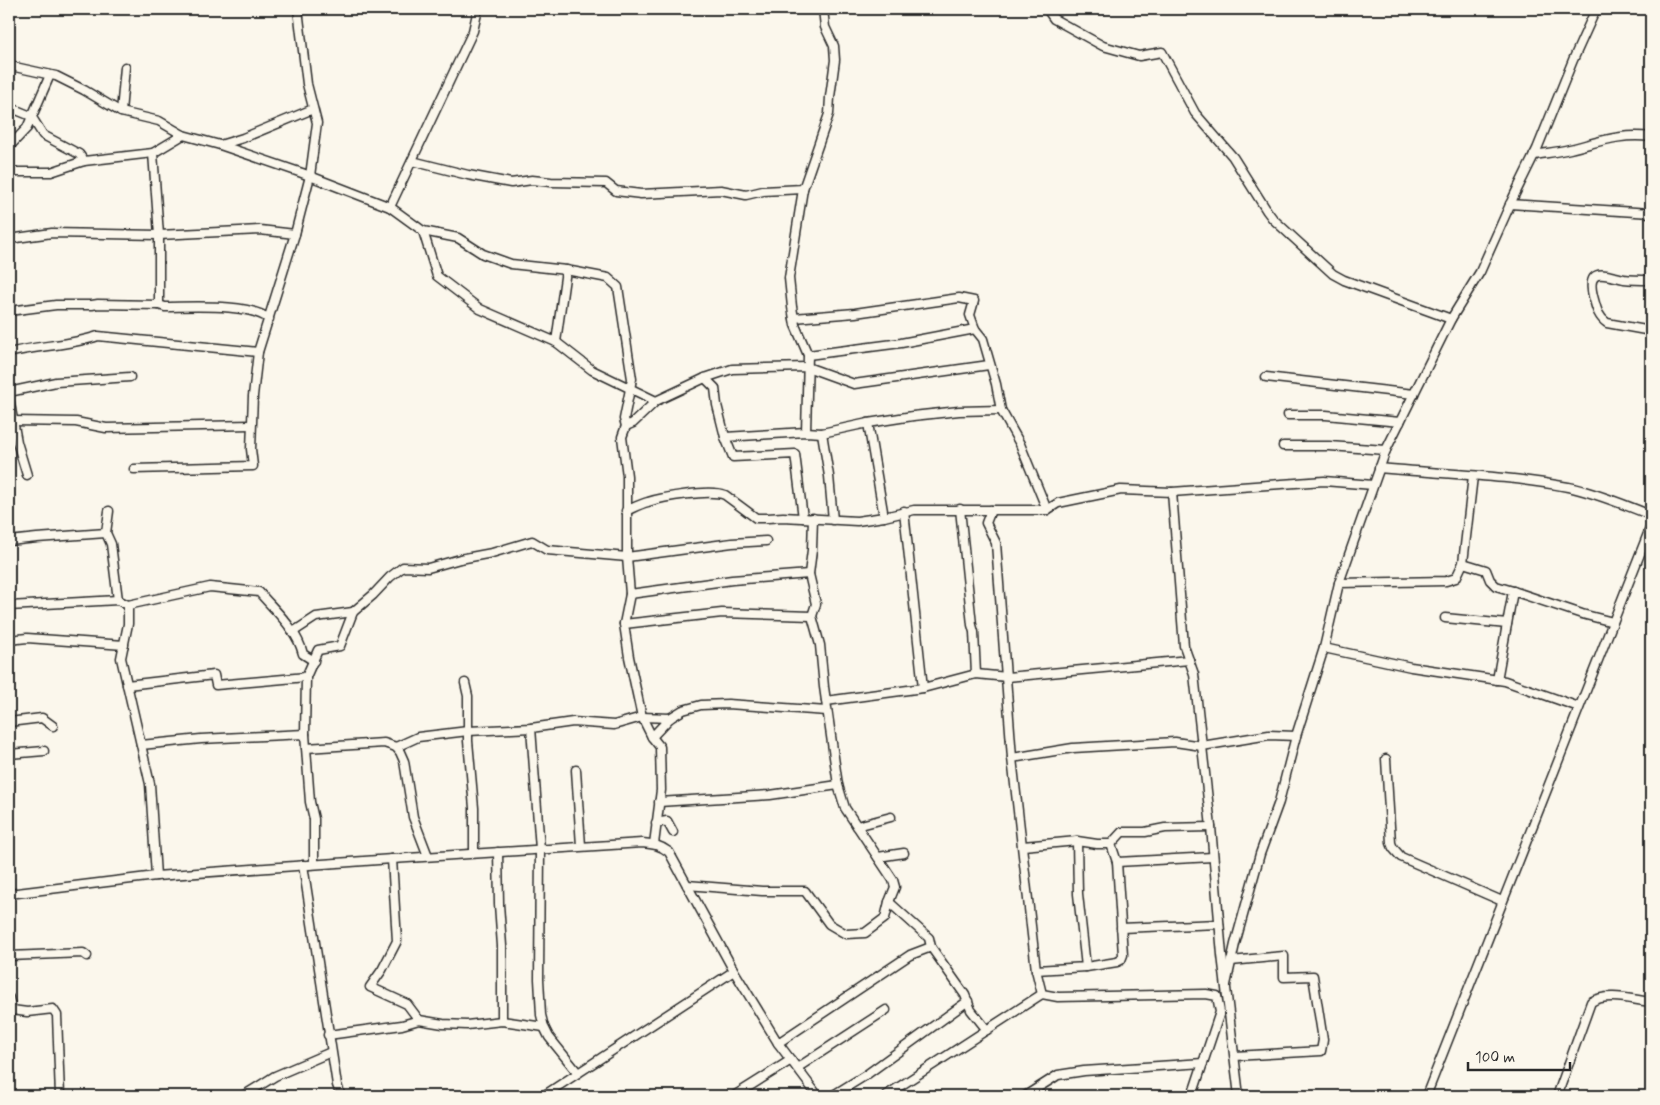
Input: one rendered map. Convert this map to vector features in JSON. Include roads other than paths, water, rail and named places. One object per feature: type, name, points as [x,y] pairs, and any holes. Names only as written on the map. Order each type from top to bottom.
[{"type":"street","points":[[134,468],[252,466],[251,425],[258,352],[295,234],[310,176],[317,123],[307,84],[298,11],[307,9]]},
{"type":"street","points":[[390,207],[473,31],[478,9]]},
{"type":"street","points":[[806,432],[808,354],[795,325],[789,278],[803,189],[829,114],[835,60],[834,46],[825,27],[823,9]]},
{"type":"street","points":[[1047,9],[1054,19],[1103,46],[1139,56],[1162,52],[1195,113],[1233,157],[1273,219],[1332,274],[1451,319]]},
{"type":"street","points":[[1226,984],[1260,854],[1279,802],[1296,736],[1324,648],[1340,583],[1379,468],[1386,450],[1451,319],[1480,272],[1534,155],[1596,9]]},
{"type":"street","points":[[9,63],[15,67],[50,75],[84,90],[121,112],[159,121],[182,135],[220,145],[310,176],[390,207],[423,231],[458,238],[483,254],[511,264],[566,270],[608,278],[618,287],[632,379],[624,419],[626,426],[622,437],[627,476],[627,557],[630,594],[624,624],[642,717],[652,737],[660,747],[661,790],[654,844]]},
{"type":"street","points":[[121,112],[125,67]]},
{"type":"street","points":[[9,147],[26,128],[50,75]]},
{"type":"street","points":[[9,107],[31,116],[43,135],[79,154],[84,161]]},
{"type":"street","points":[[220,145],[313,109]]},
{"type":"street","points":[[9,172],[51,172],[84,161],[124,158],[153,153],[182,135]]},
{"type":"street","points":[[1534,155],[1569,149],[1611,138],[1634,135],[1651,137]]},
{"type":"street","points":[[153,153],[159,235],[159,305]]},
{"type":"street","points":[[412,161],[468,175],[511,183],[532,180],[606,183],[616,190],[641,194],[721,190],[746,195],[763,191],[803,189]]},
{"type":"street","points":[[1510,204],[1651,213]]},
{"type":"street","points":[[9,239],[52,233],[159,235],[260,230],[295,234]]},
{"type":"street","points":[[423,231],[438,276],[480,309],[556,342],[592,370],[656,401]]},
{"type":"street","points":[[556,342],[566,270]]},
{"type":"street","points":[[1651,280],[1626,279],[1598,274],[1594,278],[1591,287],[1598,313],[1607,323],[1651,330]]},
{"type":"street","points":[[794,318],[855,313],[959,298],[974,301],[970,315],[975,328],[983,339],[996,384],[1001,410],[1020,444],[1048,510]]},
{"type":"street","points":[[9,311],[56,305],[159,305],[165,307],[223,307],[262,313],[269,319]]},
{"type":"street","points":[[808,354],[901,343],[975,328]]},
{"type":"street","points":[[9,353],[28,348],[82,342],[98,336],[258,352]]},
{"type":"street","points":[[626,426],[633,423],[656,401],[705,378],[732,370],[807,367],[854,384],[990,365]]},
{"type":"street","points":[[9,392],[56,382],[130,377]]},
{"type":"street","points":[[1266,377],[1414,394]]},
{"type":"street","points":[[705,378],[715,388],[724,437],[733,457],[795,454],[803,518]]},
{"type":"street","points":[[9,398],[17,442],[27,476]]},
{"type":"street","points":[[724,437],[806,432],[822,433],[868,423],[959,411],[1001,410]]},
{"type":"street","points":[[1288,415],[1326,415],[1400,422]]},
{"type":"street","points":[[13,421],[76,422],[106,428],[251,425]]},
{"type":"street","points":[[868,423],[884,517]]},
{"type":"street","points":[[822,433],[829,476],[833,520]]},
{"type":"street","points":[[1283,446],[1329,446],[1386,450]]},
{"type":"street","points":[[1379,468],[1511,478],[1570,488],[1596,494],[1651,515]]},
{"type":"street","points":[[1340,583],[1446,581],[1456,578],[1463,563],[1473,476]]},
{"type":"street","points":[[626,511],[648,501],[719,492],[756,518],[813,518],[857,521],[884,517],[904,511],[960,509],[1048,510],[1058,503],[1122,490],[1172,492],[1324,481],[1373,485]]},
{"type":"street","points":[[1172,492],[1184,646],[1194,674],[1211,828],[1218,924],[1239,1096]]},
{"type":"street","points":[[960,509],[974,632],[976,674]]},
{"type":"street","points":[[991,510],[986,524],[996,543],[1012,758],[1036,970],[1042,994]]},
{"type":"street","points":[[109,511],[106,533],[111,544],[118,600]]},
{"type":"street","points":[[904,511],[923,688]]},
{"type":"street","points":[[687,885],[762,891],[805,891],[829,924],[846,934],[865,933],[885,918],[895,887],[893,880],[845,808],[838,785],[820,645],[812,616],[816,604],[809,574],[813,518]]},
{"type":"street","points":[[1426,1096],[1651,526]]},
{"type":"street","points":[[9,541],[106,533]]},
{"type":"street","points":[[314,864],[314,819],[310,802],[305,734],[306,677],[318,650],[340,646],[353,612],[373,596],[390,577],[404,567],[428,568],[492,553],[532,541],[547,550],[627,557],[732,543],[766,541]]},
{"type":"street","points":[[1463,563],[1486,570],[1493,584],[1555,606],[1613,622]]},
{"type":"street","points":[[630,594],[732,580],[809,574]]},
{"type":"street","points":[[9,606],[118,600],[128,605],[210,587],[259,592],[293,632],[300,643],[302,654],[314,661]]},
{"type":"street","points":[[1497,680],[1513,591]]},
{"type":"street","points":[[128,605],[128,624],[121,658],[150,784],[156,876]]},
{"type":"street","points":[[293,632],[316,617],[353,612]]},
{"type":"street","points":[[624,624],[722,613],[812,616]]},
{"type":"street","points":[[1445,618],[1507,624]]},
{"type":"street","points":[[9,640],[27,638],[124,645]]},
{"type":"street","points":[[1324,648],[1411,667],[1497,680],[1580,707]]},
{"type":"street","points":[[826,701],[923,688],[976,674],[1007,677],[1189,660]]},
{"type":"street","points":[[127,684],[214,675],[216,685],[306,677]]},
{"type":"street","points":[[465,683],[468,696],[468,741],[474,808],[474,853]]},
{"type":"street","points":[[652,737],[670,718],[683,710],[701,705],[728,704],[827,711]]},
{"type":"street","points":[[396,747],[418,737],[468,731],[532,728],[573,722],[614,724],[642,717],[670,718]]},
{"type":"street","points":[[9,722],[42,718],[53,726]]},
{"type":"street","points":[[532,728],[540,849],[539,979],[541,1015],[549,1037],[578,1073]]},
{"type":"street","points":[[141,745],[201,739],[305,734]]},
{"type":"street","points":[[1012,758],[1073,748],[1175,742],[1202,746],[1268,735],[1296,736]]},
{"type":"street","points":[[306,748],[384,743],[396,747],[404,761],[413,816],[428,856]]},
{"type":"street","points":[[9,754],[44,751]]},
{"type":"street","points":[[1386,759],[1391,843],[1396,852],[1401,857],[1502,901]]},
{"type":"street","points":[[576,770],[582,846]]},
{"type":"street","points":[[659,802],[770,795],[838,785]]},
{"type":"street","points":[[857,826],[891,816]]},
{"type":"street","points":[[656,823],[667,821],[673,832]]},
{"type":"street","points":[[1023,846],[1077,841],[1111,844],[1122,832],[1145,832],[1165,828],[1211,828]]},
{"type":"street","points":[[1077,841],[1080,919],[1086,967]]},
{"type":"street","points":[[9,894],[156,876],[392,858],[582,846],[654,844],[669,852],[734,971],[778,1043],[818,1096]]},
{"type":"street","points":[[1036,970],[1086,967],[1121,960],[1123,954],[1117,862],[1111,844]]},
{"type":"street","points":[[498,852],[502,946],[502,1021]]},
{"type":"street","points":[[878,857],[904,853]]},
{"type":"street","points":[[1117,862],[1213,857]]},
{"type":"street","points":[[392,858],[397,941],[382,970],[370,987],[407,1004],[419,1020]]},
{"type":"street","points":[[303,865],[328,1035],[337,1085],[341,1096]]},
{"type":"street","points":[[889,902],[930,938],[931,946],[965,995],[972,1010],[986,1030]]},
{"type":"street","points":[[1121,928],[1218,924]]},
{"type":"street","points":[[778,1043],[910,955],[931,946]]},
{"type":"street","points":[[9,956],[83,953],[87,956]]},
{"type":"street","points":[[1231,961],[1284,956],[1284,977],[1313,976],[1324,1040],[1321,1051],[1235,1056]]},
{"type":"street","points":[[543,1096],[734,971]]},
{"type":"street","points":[[885,1096],[1042,994],[1058,997],[1206,994],[1217,996],[1220,1012],[1192,1096]]},
{"type":"street","points":[[1557,1096],[1591,1002],[1597,998],[1608,997],[1651,1002]]},
{"type":"street","points":[[9,999],[12,1010],[27,1012],[53,1009],[57,1015],[60,1096]]},
{"type":"street","points":[[832,1096],[880,1066],[968,1001]]},
{"type":"street","points":[[797,1068],[886,1010]]},
{"type":"street","points":[[328,1035],[402,1025],[419,1020],[467,1026],[502,1021],[544,1027]]},
{"type":"street","points":[[243,1096],[275,1076],[332,1052]]},
{"type":"street","points":[[734,1096],[791,1060]]},
{"type":"street","points":[[1025,1096],[1058,1075],[1084,1071],[1203,1064]]}]
